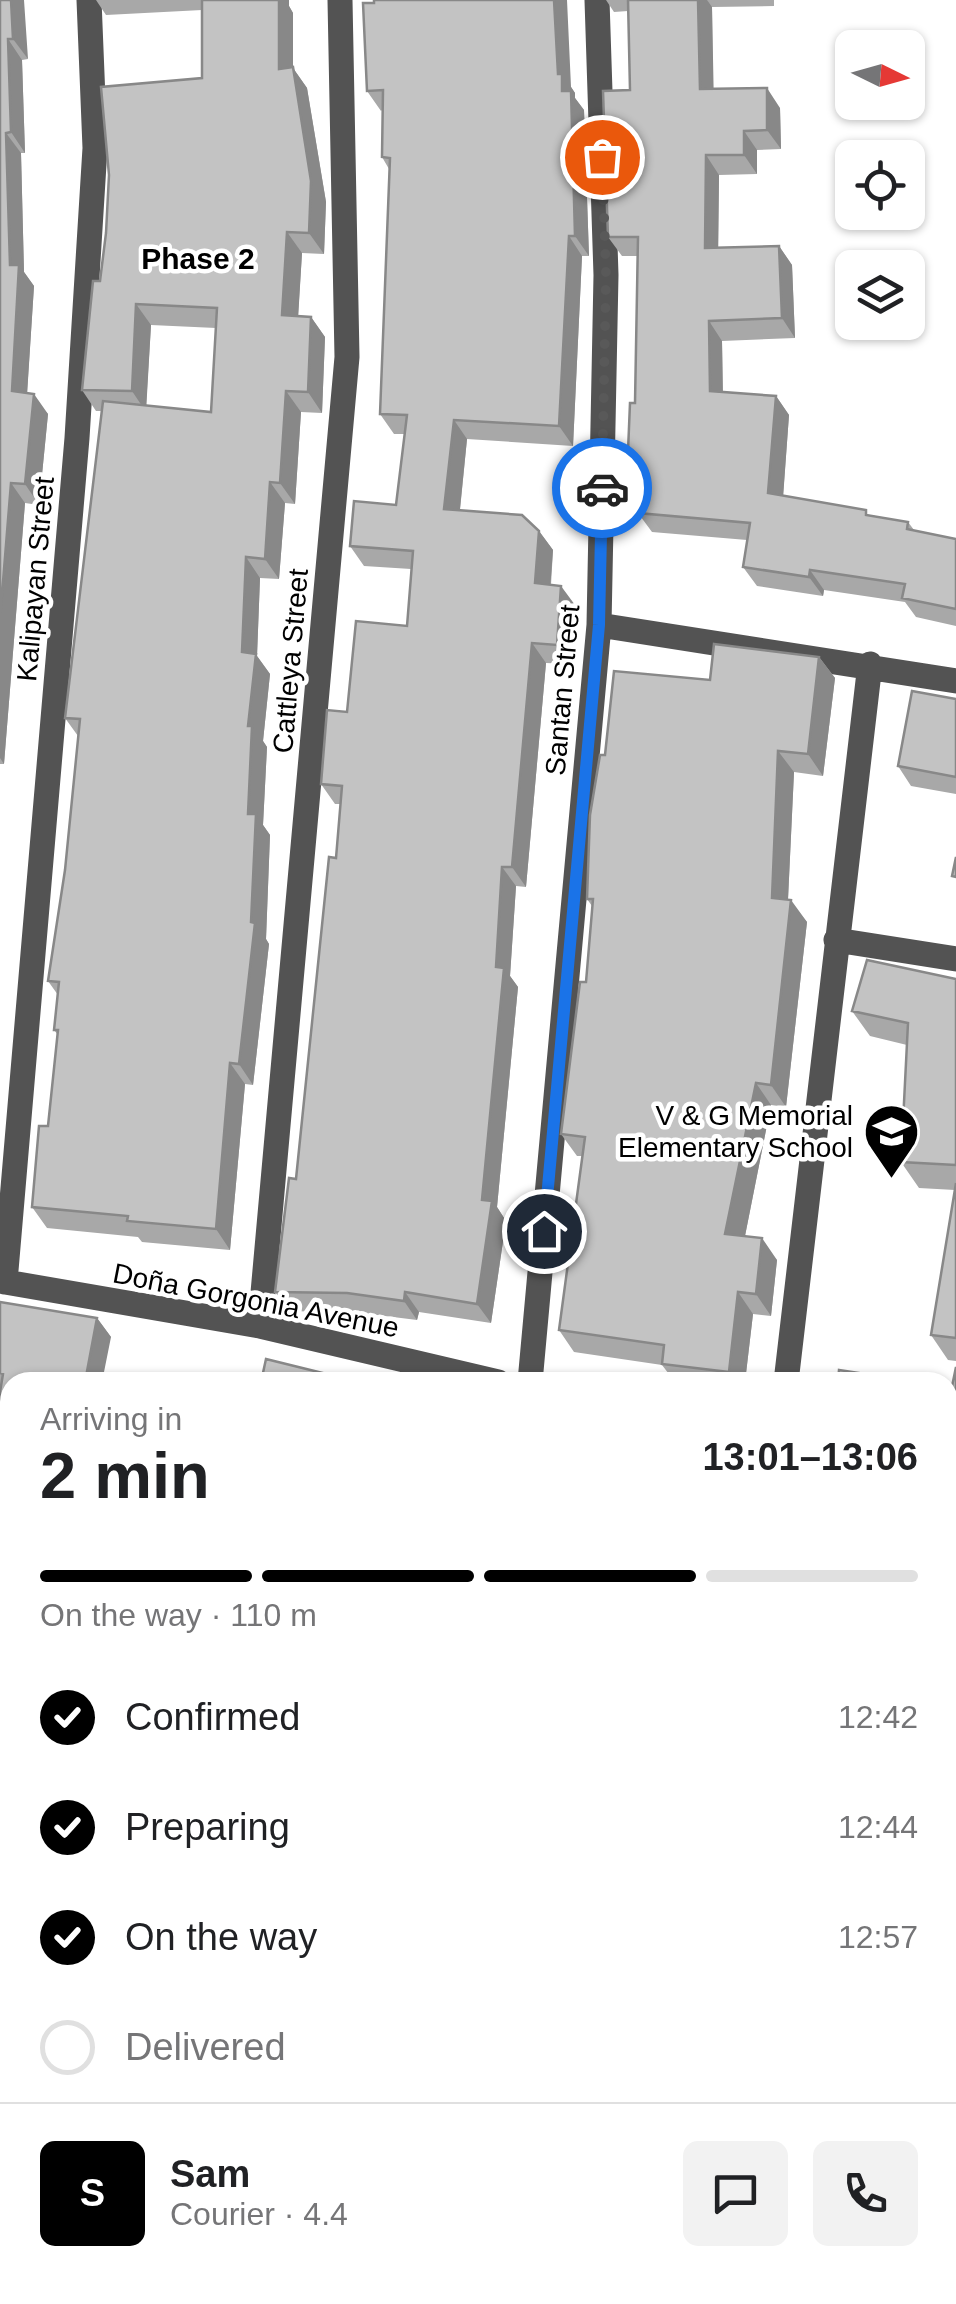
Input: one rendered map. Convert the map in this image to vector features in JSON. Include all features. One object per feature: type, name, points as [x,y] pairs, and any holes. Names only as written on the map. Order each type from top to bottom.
[{"type":"street","name":"Kalipayan Street","points":[[3,1282],[77,438],[95,148],[89,0]]},
{"type":"street","name":"Cattleya Street","points":[[260,1326],[347,357],[340,0]]},
{"type":"street","name":"Santan Street","points":[[531,1372],[599,625],[606,275],[597,0]]},
{"type":"street","points":[[599,625],[870,664],[956,681]]},
{"type":"street","points":[[787,1372],[870,664]]},
{"type":"street","points":[[836,940],[956,959]]},
{"type":"street","name":"Doña Gorgonia Avenue","points":[[3,1282],[260,1326],[456,1372]]},
{"type":"building","points":[[0,0],[11,0],[13,39],[8,39],[11,132],[6,133],[10,265],[19,265],[12,391],[34,394],[25,484],[11,483],[0,619]]},
{"type":"building","points":[[202,0],[279,0],[279,69],[293,67],[311,181],[309,233],[287,232],[282,315],[311,317],[308,392],[286,391],[280,483],[270,482],[265,559],[246,557],[242,652],[256,654],[248,726],[252,726],[248,814],[256,814],[251,922],[255,923],[239,1064],[230,1063],[216,1229],[32,1207],[39,1126],[48,1126],[58,1030],[54,1030],[59,982],[48,981],[65,870],[80,719],[65,718],[103,401],[211,412],[217,308],[136,304],[132,391],[82,390],[93,281],[100,281],[106,233],[109,175],[101,87],[202,78]]},
{"type":"building","points":[[554,0],[558,74],[562,74],[562,91],[571,91],[575,236],[569,236],[559,426],[454,420],[444,509],[522,515],[539,531],[535,583],[561,586],[557,645],[532,643],[512,867],[502,867],[496,967],[504,968],[482,1200],[492,1201],[477,1304],[405,1292],[404,1301],[347,1293],[275,1292],[289,1178],[296,1179],[329,857],[336,858],[342,786],[321,784],[327,710],[347,712],[356,621],[407,626],[413,551],[350,546],[354,501],[396,505],[407,415],[380,414],[390,158],[382,157],[383,90],[367,91],[363,3]]},
{"type":"building","points":[[628,0],[698,0],[700,89],[767,88],[767,130],[744,131],[744,155],[706,155],[705,248],[779,246],[782,318],[709,321],[710,391],[776,396],[768,493],[866,510],[866,515],[908,522],[907,529],[956,539],[956,609],[902,598],[905,584],[810,570],[809,577],[743,567],[750,523],[638,513],[641,477],[627,476],[630,403],[635,403],[638,237],[608,237],[603,91],[630,90]]},
{"type":"building","points":[[714,644],[819,657],[808,754],[778,751],[772,898],[791,900],[771,1085],[756,1083],[725,1234],[762,1238],[756,1294],[738,1292],[729,1372],[662,1364],[664,1345],[559,1330],[585,1137],[561,1134],[580,982],[586,982],[593,899],[587,899],[590,815],[600,755],[605,755],[614,671],[710,680]]},
{"type":"building","points":[[912,691],[956,699],[956,777],[898,766]]},
{"type":"building","points":[[867,960],[956,979],[956,1165],[901,1162],[908,1023],[852,1011]]},
{"type":"building","points":[[956,1183],[956,1338],[931,1335]]},
{"type":"building","points":[[0,1302],[97,1318],[87,1372],[0,1372]]},
{"type":"building","points":[[266,1359],[319,1372],[263,1372]]},
{"type":"way so far","points":[[602,157],[606,275],[602,488]]},
{"type":"place","name":"V & G Memorial Elementary School","points":[[892,1180]]},
{"type":"district","name":"Phase 2","points":[[198,259]]},
{"type":"route","points":[[544,1231],[599,625],[602,488]]}]
